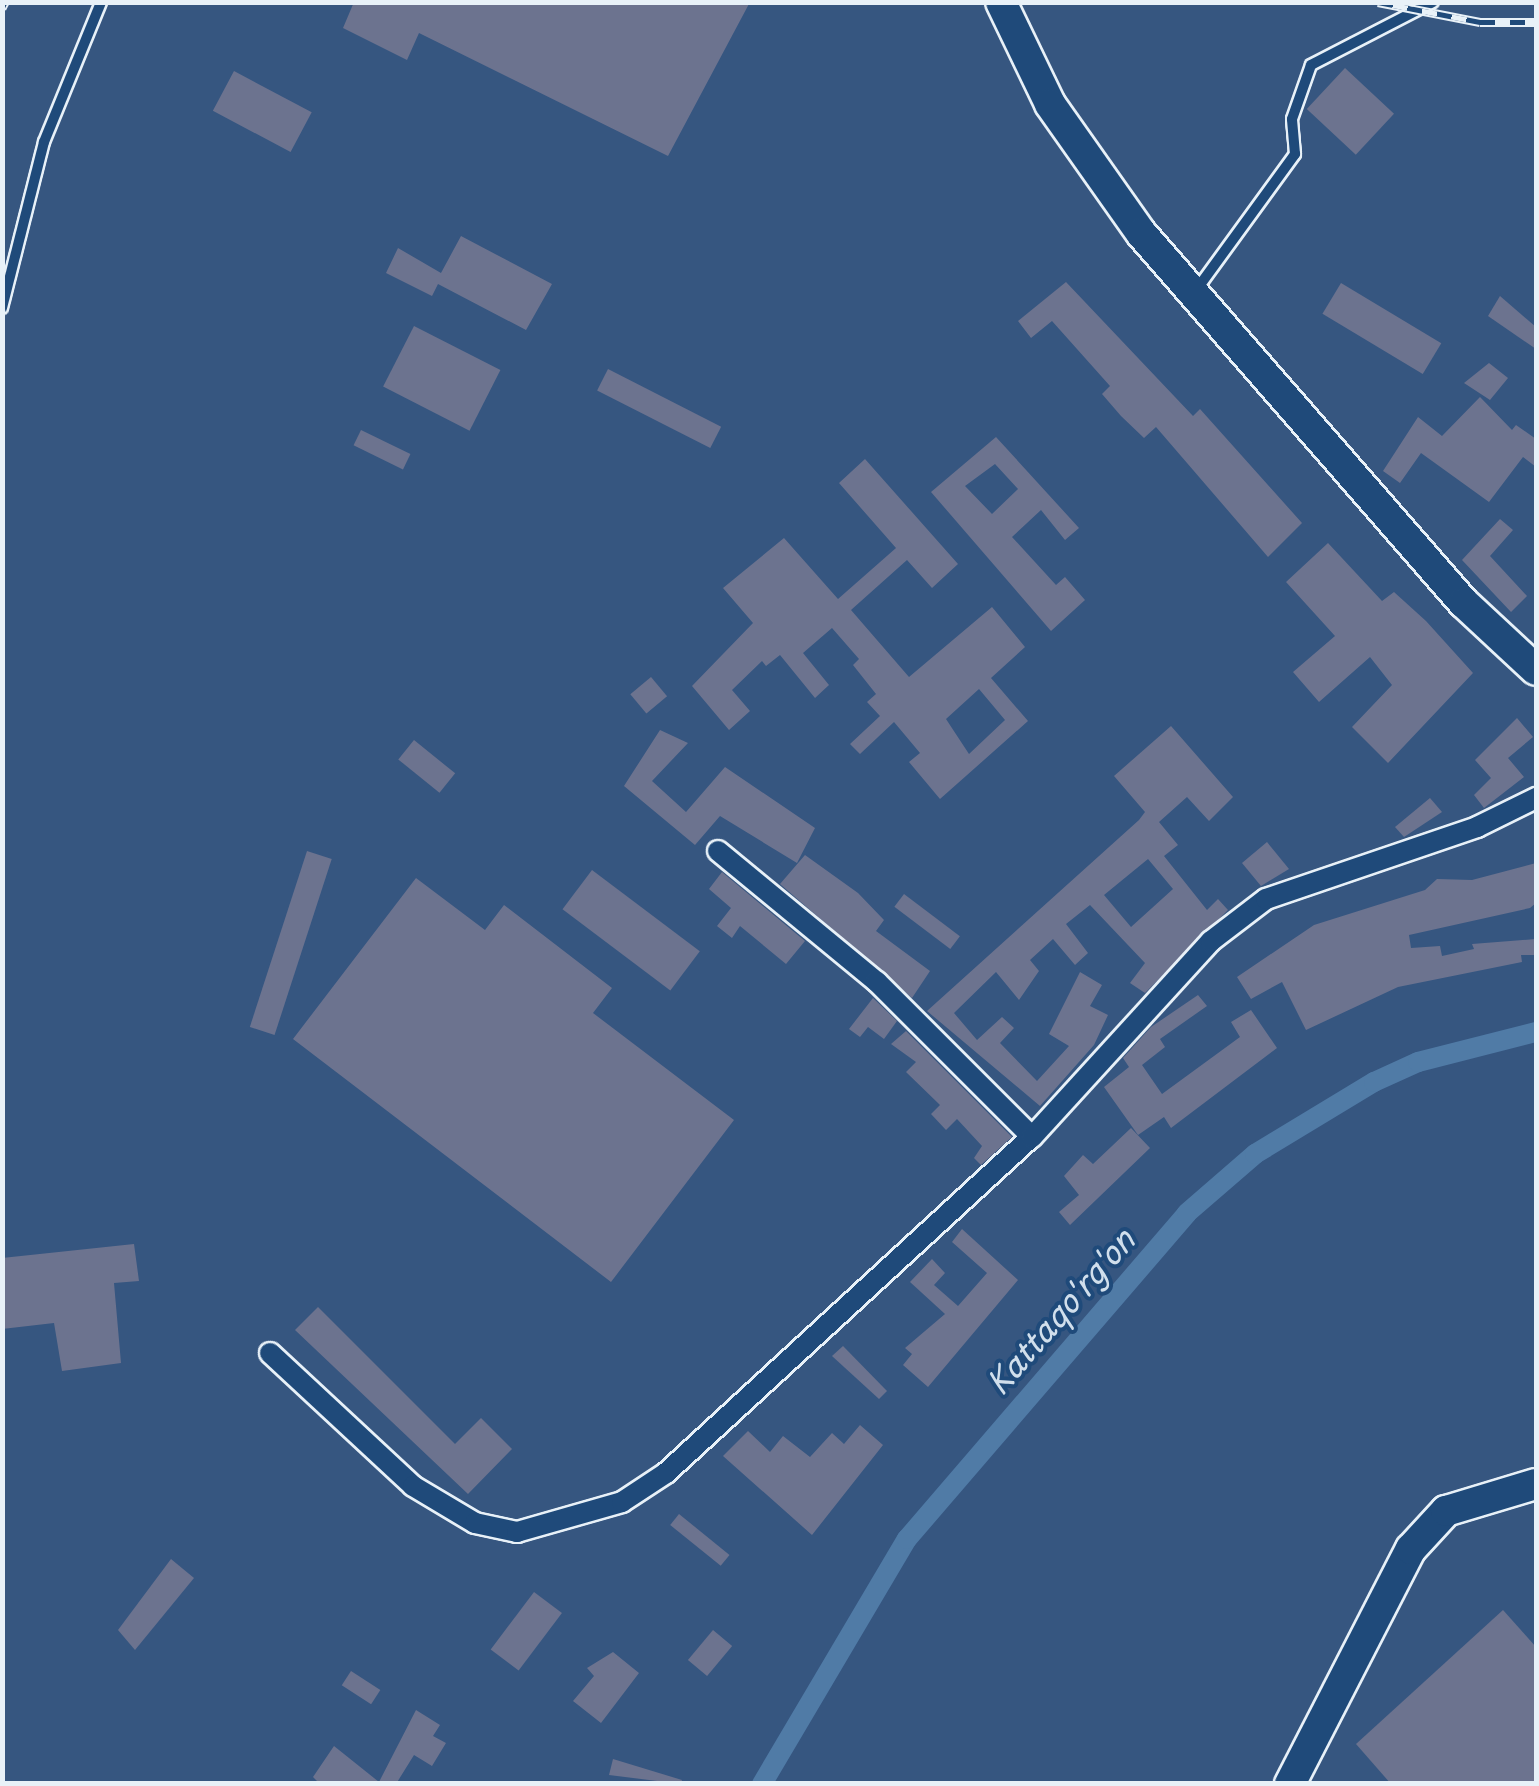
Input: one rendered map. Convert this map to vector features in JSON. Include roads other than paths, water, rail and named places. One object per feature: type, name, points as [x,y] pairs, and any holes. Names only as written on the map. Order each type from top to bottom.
[{"type":"main road","points":[[1001,2],[1091,169],[1193,294],[1464,602],[1536,670]]},
{"type":"main road","points":[[1290,1784],[1411,1549],[1446,1511],[1536,1484]]},
{"type":"street","points":[[270,1353],[413,1486],[475,1523],[517,1532],[622,1502],[666,1472],[1032,1136],[1211,941],[1266,899],[1478,827],[1536,798]]},
{"type":"street","points":[[718,852],[877,982],[1032,1136]]},
{"type":"lane","points":[[2,308],[44,142],[101,2]]},
{"type":"lane","points":[[1193,294],[1295,154],[1292,120],[1311,65],[1433,2]]},
{"type":"waterway","name":"Kattaqo'rg'on","points":[[762,1784],[907,1539],[1187,1213],[1255,1154],[1374,1082],[1418,1062],[1536,1032]]},
{"type":"railway","points":[[2,8],[5,2]]},
{"type":"railway","points":[[1378,2],[1480,22],[1536,22]]}]
